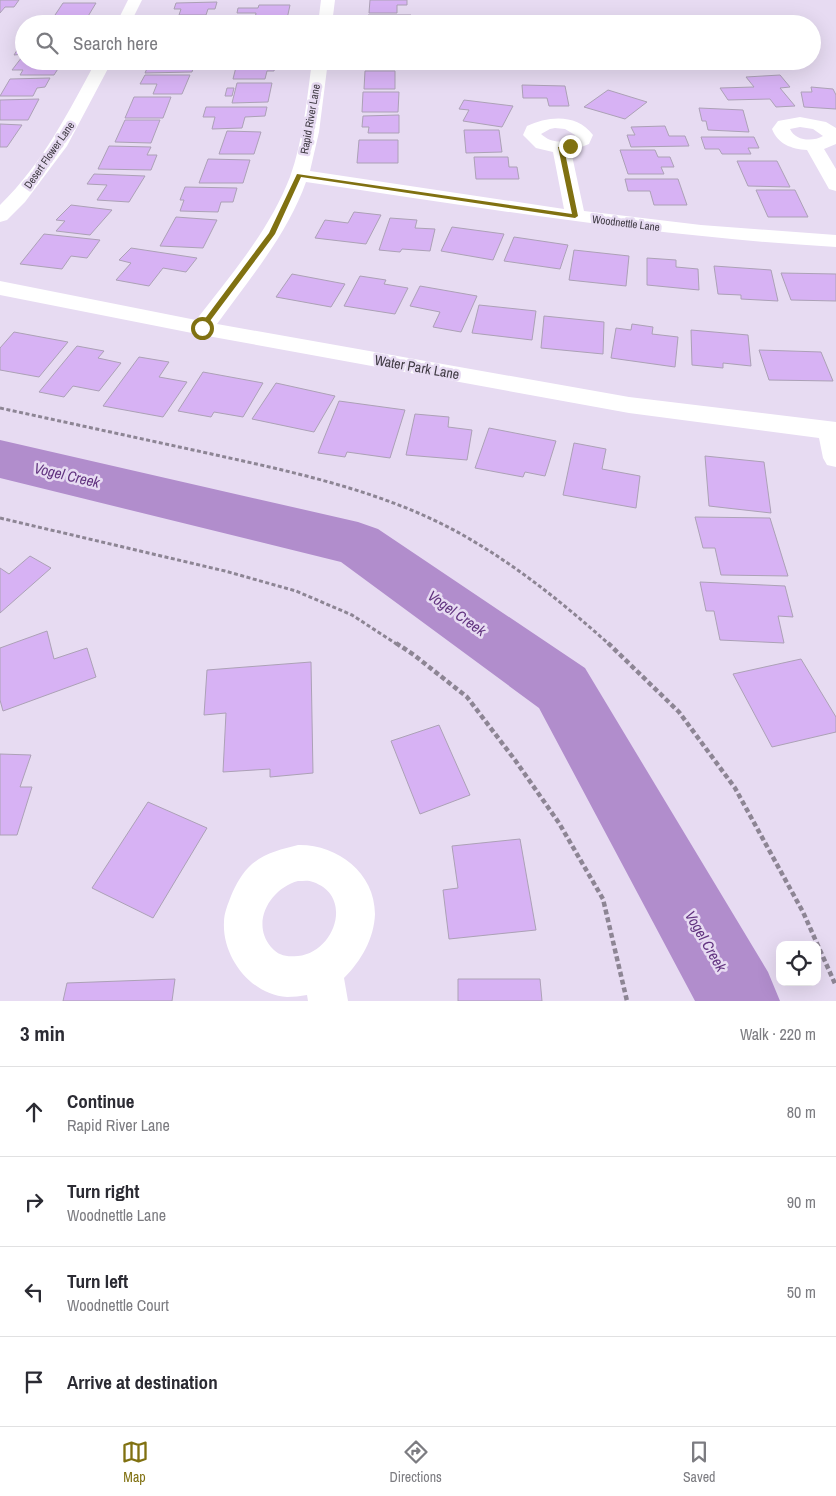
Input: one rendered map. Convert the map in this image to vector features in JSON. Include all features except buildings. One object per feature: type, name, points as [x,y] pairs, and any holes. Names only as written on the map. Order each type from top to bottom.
[{"type":"street","points":[[128,15],[135,0]]},
{"type":"street","points":[[326,15],[328,0]]},
{"type":"street","name":"Desert Flower Lane","points":[[0,216],[18,198],[61,142],[99,70]]},
{"type":"street","name":"Rapid River Lane","points":[[202,328],[272,234],[299,175],[311,132],[319,70]]},
{"type":"street","points":[[813,146],[836,185]]},
{"type":"street","points":[[561,147],[575,216]]},
{"type":"street","name":"Woodnettle Lane","points":[[299,175],[575,216],[752,237],[836,241]]},
{"type":"street","name":"Water Park Lane","points":[[0,288],[202,328],[629,405],[833,431]]},
{"type":"street","points":[[833,431],[836,458]]},
{"type":"path","points":[[0,408],[324,480],[397,504],[461,534],[535,581],[609,644],[679,712],[735,788],[803,912],[836,986]]},
{"type":"path","points":[[0,518],[225,571],[296,591],[352,615],[414,655],[467,697],[515,760],[559,823],[603,899],[627,1001]]},
{"type":"waterway","name":"Vogel Creek","points":[[0,459],[358,544],[562,688],[739,1001]]},
{"type":"route","points":[[202,328],[272,234],[299,175],[575,216],[561,147],[570,146]]}]
